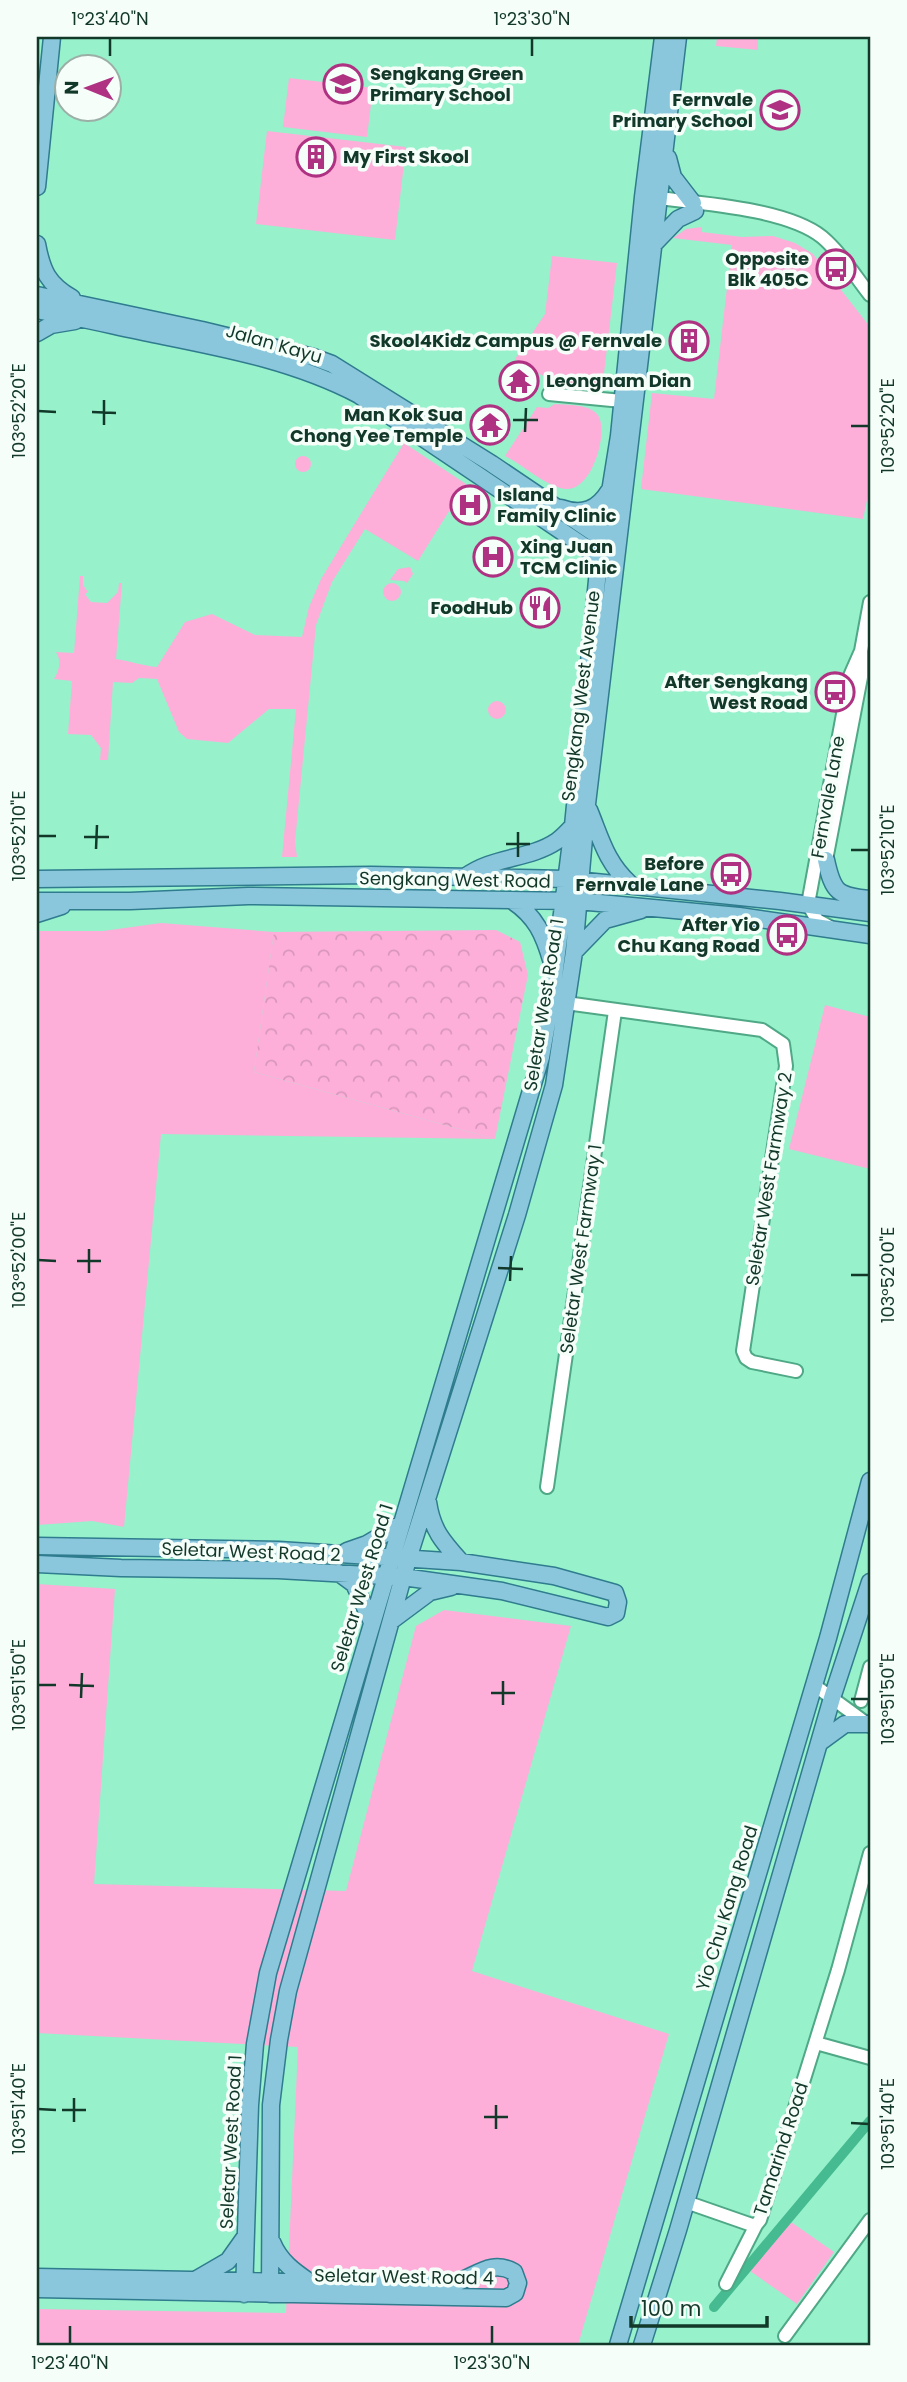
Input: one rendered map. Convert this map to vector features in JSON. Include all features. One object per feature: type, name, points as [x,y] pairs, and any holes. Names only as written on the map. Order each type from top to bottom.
[{"type":"main road","points":[[37,187],[52,37]]},
{"type":"main road","name":"Sengkang West Avenue","points":[[573,879],[587,804],[615,571],[610,544],[611,489],[650,202],[663,37]]},
{"type":"main road","name":"Sengkang West Avenue","points":[[571,901],[573,826],[599,560],[610,544],[638,385],[652,246],[650,202],[666,142],[678,37]]},
{"type":"main road","points":[[652,246],[694,207],[670,171],[666,142]]},
{"type":"main road","points":[[37,244],[48,279],[56,289],[77,302]]},
{"type":"main road","name":"Jalan Kayu","points":[[37,295],[77,302],[219,341],[299,368],[359,395],[584,547],[615,571]]},
{"type":"main road","name":"Jalan Kayu","points":[[37,310],[313,357],[332,364],[449,436],[610,544]]},
{"type":"main road","points":[[37,332],[51,325],[91,319]]},
{"type":"main road","points":[[554,506],[570,511],[592,510],[602,503],[611,489]]},
{"type":"main road","points":[[587,804],[607,858],[630,884]]},
{"type":"main road","points":[[465,877],[480,865],[550,845],[573,826]]},
{"type":"main road","points":[[826,860],[829,876],[836,890],[844,896],[870,899]]},
{"type":"main road","points":[[826,860],[822,883],[838,908]]},
{"type":"main road","name":"Sengkang West Road","points":[[37,878],[359,875],[573,879],[870,913]]},
{"type":"main road","name":"Sengkang West Road","points":[[37,901],[248,896],[571,901],[739,916],[870,935]]},
{"type":"main road","points":[[511,900],[525,909],[539,926],[563,972]]},
{"type":"main road","name":"Seletar West Road 1","points":[[244,2288],[250,2105],[255,2044],[268,1973],[386,1576],[400,1558],[428,1496],[554,1085],[573,1004],[563,972],[573,952],[571,901]]},
{"type":"main road","name":"Seletar West Road 1","points":[[270,2288],[271,2105],[288,1991],[403,1577],[400,1558],[401,1524],[541,1057],[563,972],[571,901]]},
{"type":"main road","points":[[37,914],[74,902]]},
{"type":"main road","points":[[573,952],[605,920],[648,907]]},
{"type":"main road","name":"Yio Chu Kang Road","points":[[618,2345],[814,1685],[870,1481]]},
{"type":"main road","points":[[428,1496],[430,1519],[442,1541],[461,1562]]},
{"type":"main road","points":[[341,1554],[367,1544],[401,1524]]},
{"type":"main road","name":"Seletar West Road 2","points":[[37,1546],[279,1550],[461,1562],[554,1576],[615,1593],[618,1602],[616,1612],[608,1617],[550,1601],[460,1584],[403,1577],[278,1570],[37,1564]]},
{"type":"main road","points":[[339,1573],[354,1584],[372,1622]]},
{"type":"main road","points":[[642,2345],[832,1698],[870,1582]]},
{"type":"main road","points":[[391,1620],[430,1592],[460,1584]]},
{"type":"main road","points":[[819,1743],[845,1724],[869,1725]]},
{"type":"main road","points":[[670,2168],[677,2193],[686,2202]]},
{"type":"main road","points":[[653,2226],[668,2206],[679,2201],[686,2202]]},
{"type":"main road","points":[[195,2281],[228,2261],[245,2237]]},
{"type":"main road","points":[[270,2237],[285,2264],[312,2283]]},
{"type":"main road","name":"Seletar West Road 4","points":[[37,2289],[270,2288],[506,2298],[515,2294],[518,2283],[514,2272],[504,2266],[489,2267],[449,2285],[312,2283],[270,2288]]},
{"type":"main road","name":"Seletar West Road 4","points":[[37,2277],[195,2281],[244,2288]]},
{"type":"street","points":[[650,202],[747,210],[789,220],[820,236],[832,246],[870,295]]},
{"type":"street","points":[[549,394],[622,401]]},
{"type":"street","name":"Fernvale Lane","points":[[826,860],[850,676],[861,651],[870,602]]},
{"type":"street","name":"Fernvale Lane","points":[[808,904],[831,809]]},
{"type":"street","points":[[808,904],[817,920],[836,930]]},
{"type":"street","name":"Seletar West Farmway 2","points":[[573,1004],[762,1030],[783,1044],[786,1066],[743,1351],[746,1358],[752,1362],[796,1371]]},
{"type":"street","name":"Seletar West Farmway 1","points":[[547,1487],[615,1011]]},
{"type":"street","points":[[861,1700],[870,1667]]},
{"type":"street","points":[[814,1685],[869,1725]]},
{"type":"street","name":"Tamarind Road","points":[[686,2202],[756,2225],[760,2220],[838,1970],[864,1896],[870,1853]]},
{"type":"street","points":[[816,2043],[870,2058]]},
{"type":"street","points":[[785,2336],[870,2220]]},
{"type":"street","points":[[726,2284],[756,2225]]},
{"type":"green space","points":[[717,37],[758,37],[758,50],[716,46]]},
{"type":"green space","points":[[289,78],[373,88],[367,137],[283,127]]},
{"type":"green space","points":[[267,131],[406,147],[395,240],[256,224]]},
{"type":"green space","points":[[702,227],[702,232],[742,237],[773,236],[795,243],[813,254],[870,327],[870,486],[863,519],[641,489],[652,393],[714,399],[732,245],[673,238],[686,229]]},
{"type":"green space","points":[[552,256],[617,263],[603,382],[592,386],[581,387],[557,382],[515,359],[545,314]]},
{"type":"green space","points":[[555,404],[588,408],[597,414],[601,421],[600,444],[591,469],[576,487],[567,489],[544,481],[505,456],[537,407],[548,408]]},
{"type":"green space","points":[[404,443],[466,484],[418,561],[365,529],[332,582],[316,625],[295,842],[297,857],[282,857],[296,709],[269,709],[228,743],[187,739],[179,732],[157,679],[139,678],[132,683],[113,682],[108,760],[100,760],[101,748],[91,735],[68,734],[72,681],[54,679],[59,666],[56,652],[74,653],[80,576],[83,576],[83,585],[88,592],[85,594],[91,602],[107,603],[118,592],[119,583],[122,583],[116,659],[157,667],[185,622],[212,614],[255,635],[302,637],[309,607],[321,579]]},
{"type":"green space","points":[[303,456],[309,458],[309,470],[303,472],[297,470],[295,464],[297,458]]},
{"type":"green space","points":[[410,567],[413,574],[407,583],[390,580],[398,569]]},
{"type":"green space","points":[[388,583],[396,583],[401,592],[399,599],[388,601],[383,596],[383,588]]},
{"type":"green space","points":[[493,701],[501,701],[506,710],[504,717],[493,719],[488,714],[488,706]]},
{"type":"green space","points":[[161,923],[274,932],[254,1072],[495,1139],[161,1134],[124,1527],[92,1521],[37,1525],[37,931],[103,931]]},
{"type":"green space","points":[[496,930],[520,942],[528,975],[495,1139],[254,1072],[274,932]]},
{"type":"green space","points":[[825,1005],[870,1017],[870,1169],[789,1149]]},
{"type":"green space","points":[[37,1584],[115,1589],[94,1884],[346,1891],[416,1626],[444,1610],[571,1626],[472,1971],[669,2034],[578,2345],[37,2345],[37,2309],[286,2313],[298,2047],[37,2033]]},
{"type":"green space","points":[[791,2222],[834,2252],[797,2304],[750,2271]]},
{"type":"waterway","points":[[714,2307],[870,2121]]},
{"type":"place","name":"Sengkang Green Primary School","points":[[343,84]]},
{"type":"place","name":"Fernvale Primary School","points":[[780,110]]},
{"type":"place","name":"My First Skool","points":[[316,157]]},
{"type":"place","name":"Opposite Blk 405C","points":[[836,269]]},
{"type":"place","name":"Skool4Kidz Campus @ Fernvale","points":[[689,341]]},
{"type":"place","name":"Leongnam Dian","points":[[519,381]]},
{"type":"place","name":"Man Kok Sua Chong Yee Temple","points":[[490,425]]},
{"type":"place","name":"Island Family Clinic","points":[[470,505]]},
{"type":"place","name":"Xing Juan TCM Clinic","points":[[493,557]]},
{"type":"place","name":"FoodHub","points":[[540,608]]},
{"type":"place","name":"After Sengkang West Road","points":[[835,692]]},
{"type":"place","name":"Before Fernvale Lane","points":[[731,874]]},
{"type":"place","name":"After Yio Chu Kang Road","points":[[787,935]]}]
